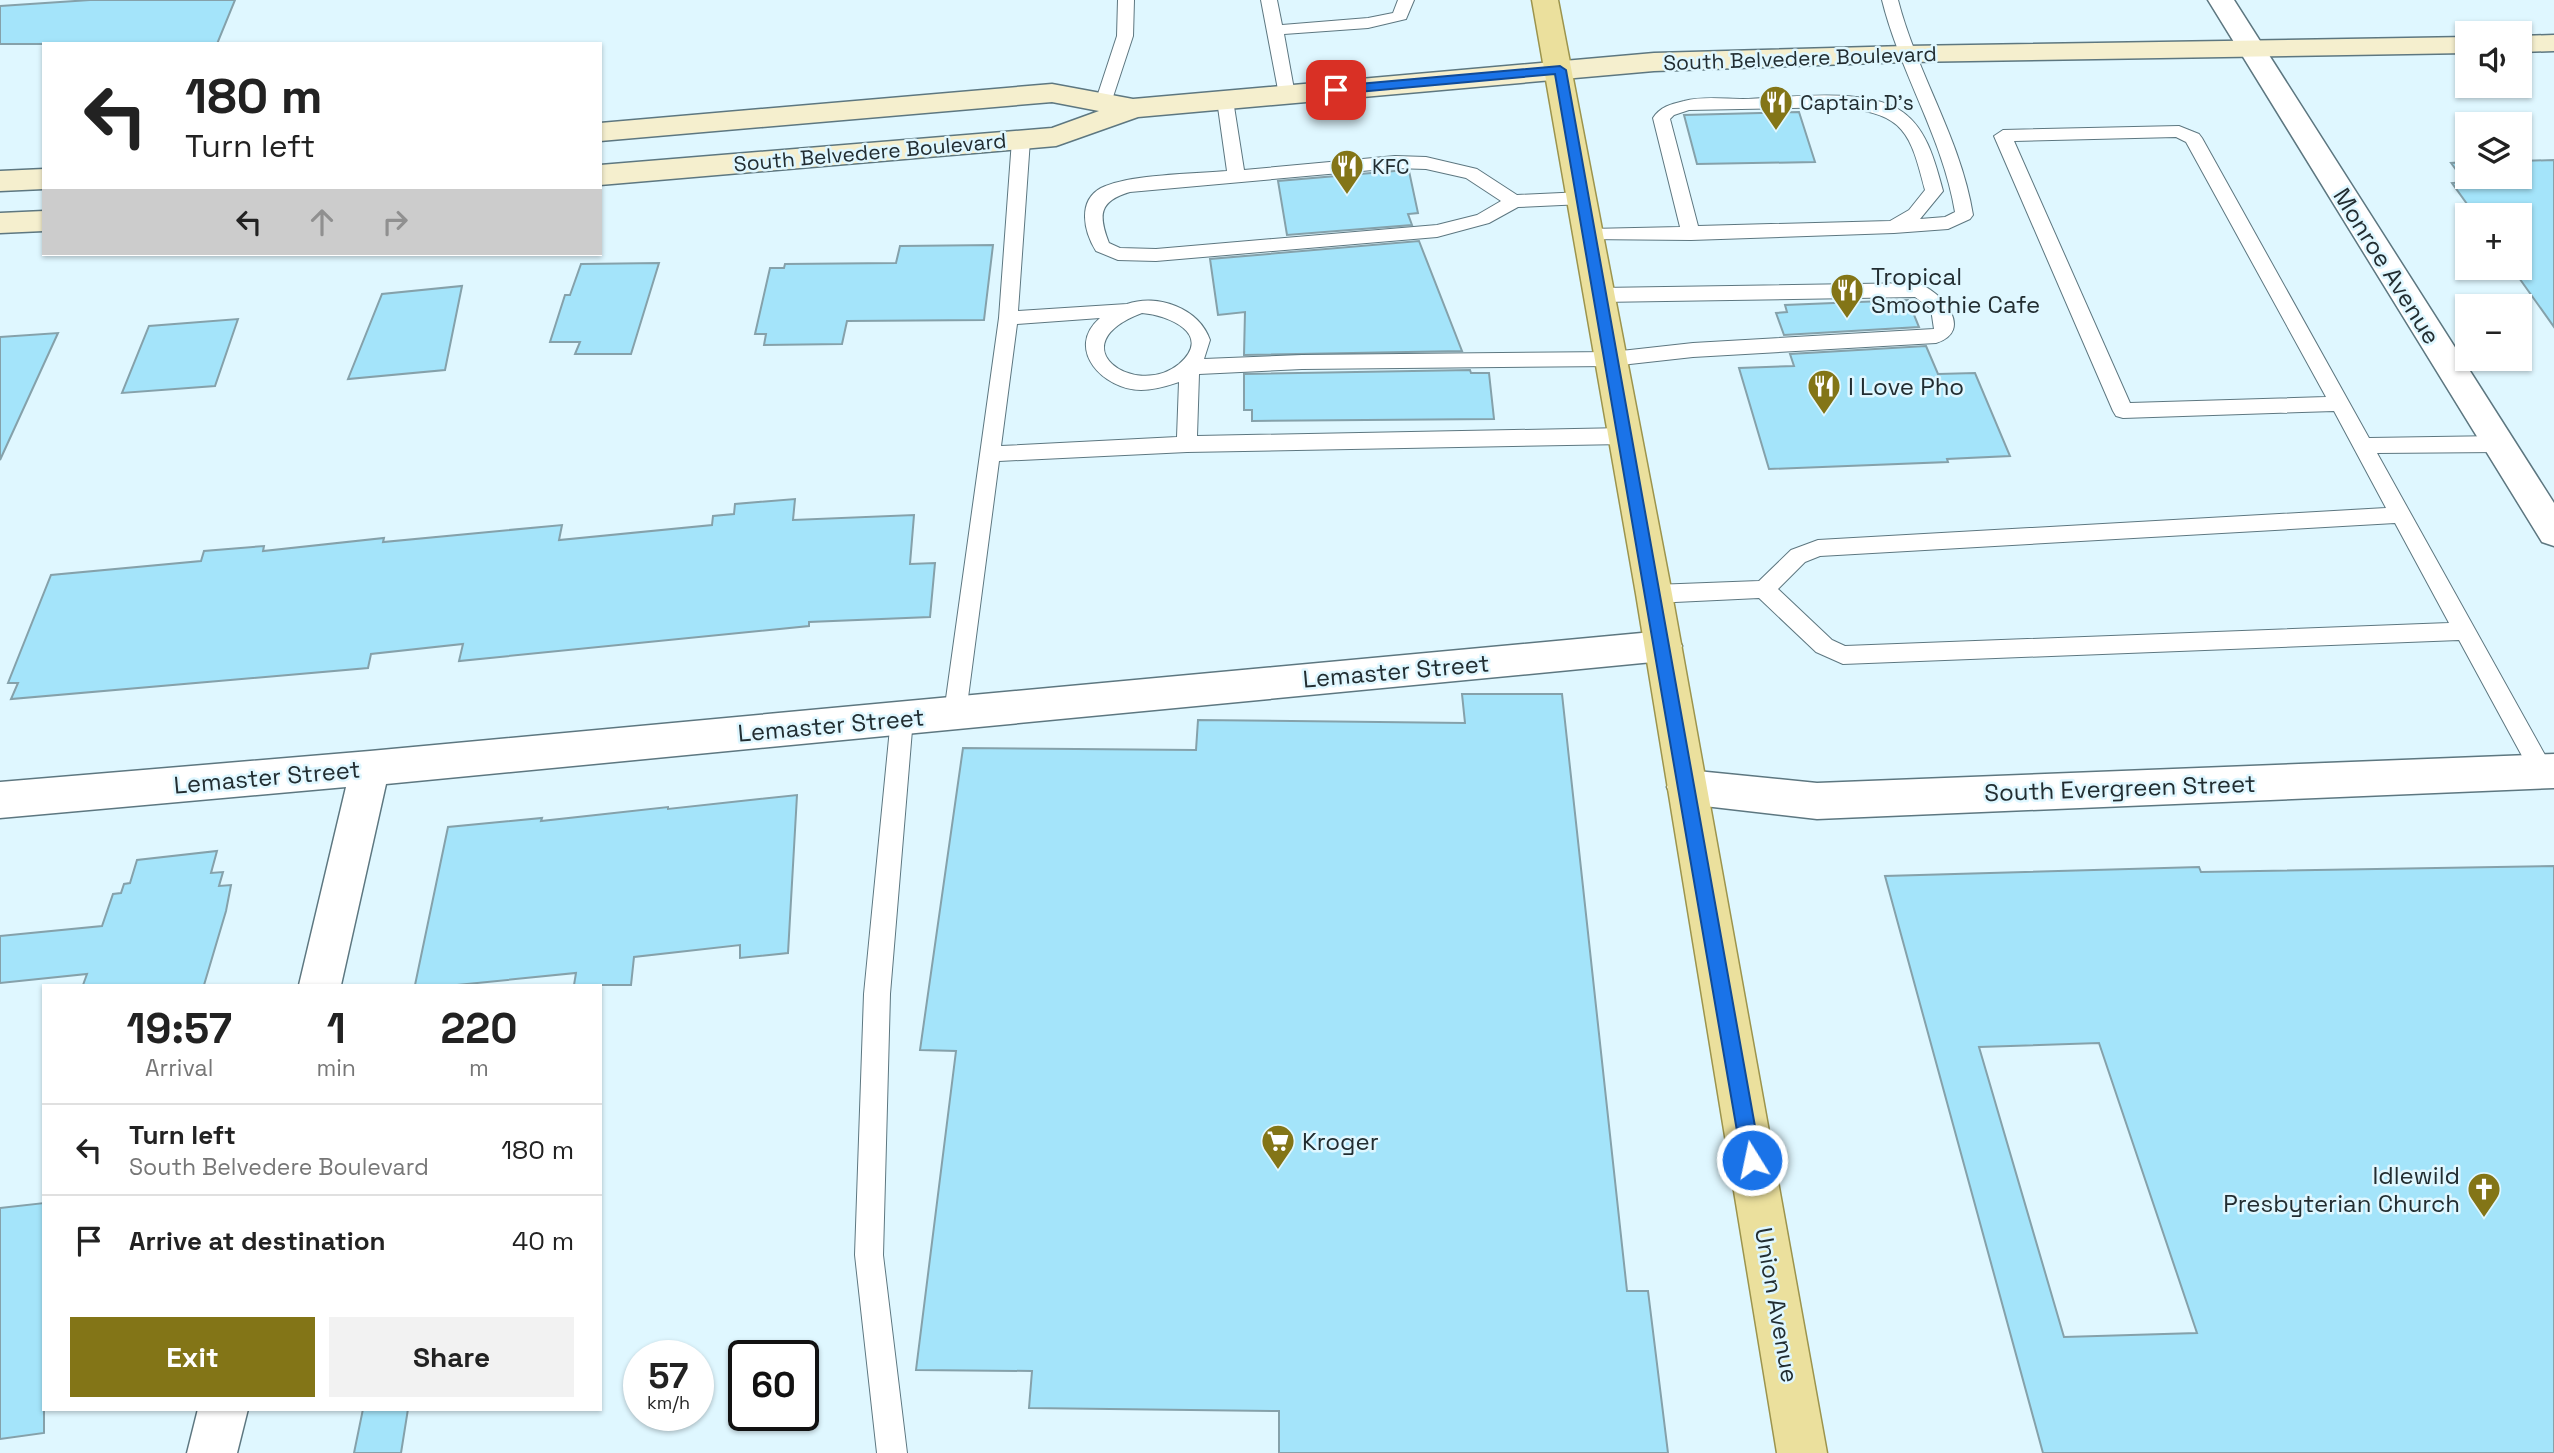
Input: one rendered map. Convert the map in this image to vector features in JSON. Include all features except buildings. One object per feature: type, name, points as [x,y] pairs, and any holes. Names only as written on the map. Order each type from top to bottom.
[{"type":"main road","name":"Union Avenue","points":[[1543,1],[1560,70],[1626,436],[1802,1453]]},
{"type":"street","name":"Monroe Avenue","points":[[2221,0],[2554,532]]},
{"type":"street","points":[[2532,44],[2554,43]]},
{"type":"street","name":"South Belvedere Boulevard","points":[[602,132],[1052,93],[1134,108],[1654,62],[1906,54],[2455,45]]},
{"type":"street","name":"South Belvedere Boulevard","points":[[602,175],[1056,137],[1134,108]]},
{"type":"street","points":[[0,181],[42,179]]},
{"type":"street","points":[[0,223],[42,220]]},
{"type":"street","name":"Lemaster Street","points":[[0,800],[370,768],[1662,646]]},
{"type":"street","points":[[320,984],[370,768]]},
{"type":"street","name":"South Evergreen Street","points":[[1687,787],[1817,800],[2548,771]]},
{"type":"street","points":[[212,1453],[222,1411]]},
{"type":"lane","points":[[1103,103],[1125,36],[1126,0]]},
{"type":"lane","points":[[1269,0],[1287,95]]},
{"type":"lane","points":[[1275,30],[1368,23],[1400,16],[1406,0]]},
{"type":"lane","points":[[1590,235],[1894,227],[1948,223],[1964,215],[1962,195],[1948,151],[1906,54],[1890,0]]},
{"type":"lane","points":[[1225,100],[1236,176]]},
{"type":"lane","points":[[1691,234],[1661,118],[1668,111],[1688,105],[1842,102],[1877,106],[1893,113],[1910,127],[1926,160],[1934,191],[1915,214],[1894,227]]},
{"type":"lane","points":[[2340,404],[2123,411],[2003,136],[2179,131],[2193,138],[2340,404],[2400,515],[2465,631],[2548,771]]},
{"type":"lane","points":[[955,713],[1009,318],[1021,140]]},
{"type":"lane","points":[[1514,201],[1471,173],[1426,163],[1395,162],[1129,186],[1107,193],[1096,205],[1094,227],[1102,247],[1118,254],[1156,255],[1437,231],[1483,219],[1514,201],[1583,198]]},
{"type":"lane","points":[[1189,367],[1302,362],[1612,359],[1693,350],[1937,336],[1943,332],[1945,324],[1936,301],[1928,293],[1917,290],[1600,295]]},
{"type":"lane","points":[[1009,318],[1125,310],[1141,306],[1176,311],[1189,319],[1198,331],[1200,343],[1197,356],[1189,367],[1174,377],[1149,383],[1124,380],[1099,364],[1094,352],[1094,340],[1099,328],[1125,310]]},
{"type":"lane","points":[[1187,444],[1189,367]]},
{"type":"lane","points":[[990,454],[1187,444],[1626,436]]},
{"type":"lane","points":[[2363,446],[2499,444]]},
{"type":"lane","points":[[1654,594],[1764,589],[1798,556],[1818,548],[2400,515]]},
{"type":"lane","points":[[1764,589],[1824,646],[1843,655],[2465,631]]},
{"type":"lane","points":[[892,1453],[869,1255],[877,994],[902,718]]},
{"type":"place","name":"Captain D's","points":[[1776,132]]},
{"type":"place","name":"KFC","points":[[1347,196]]},
{"type":"place","name":"Tropical Smoothie Cafe","points":[[1847,320]]},
{"type":"place","name":"I Love Pho","points":[[1824,416]]},
{"type":"place","name":"Kroger","points":[[1278,1171]]},
{"type":"place","name":"Idlewild Presbyterian Church","points":[[2484,1219]]},
{"type":"route","points":[[1336,90],[1560,70],[1752,1160]]}]
